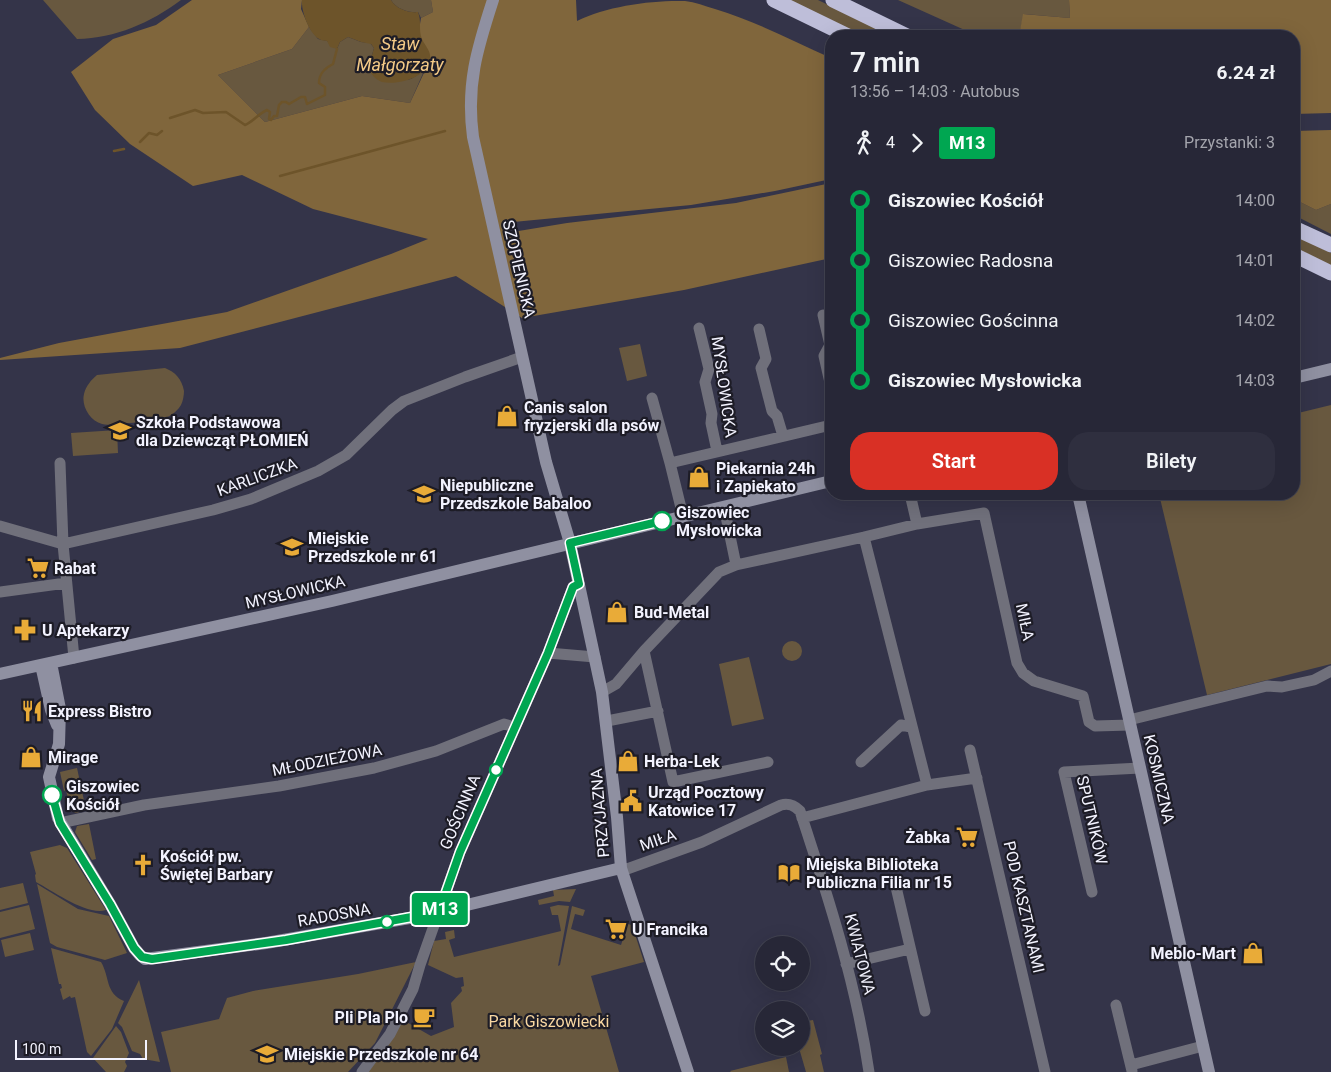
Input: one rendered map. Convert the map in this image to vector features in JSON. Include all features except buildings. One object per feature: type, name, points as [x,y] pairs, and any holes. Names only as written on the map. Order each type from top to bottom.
[{"type":"highway","points":[[774,0],[836,30]]},
{"type":"highway","points":[[833,0],[895,30]]},
{"type":"highway","points":[[1300,231],[1331,245]]},
{"type":"highway","points":[[1300,258],[1331,274]]},
{"type":"street","name":"SZOPIENICKA","points":[[493,0],[472,73],[470,103],[472,137],[546,462],[570,543]]},
{"type":"street","points":[[823,315],[825,324]]},
{"type":"street","name":"MYSŁOWICKA","points":[[699,328],[708,369],[705,382],[717,451]]},
{"type":"street","points":[[759,329],[766,359],[761,368],[772,411],[778,416],[782,436]]},
{"type":"street","name":"KARLICZKA","points":[[0,526],[63,544],[213,510],[251,499],[318,471],[346,455],[392,410],[404,401],[522,357]]},
{"type":"street","points":[[1300,377],[1331,369]]},
{"type":"street","points":[[652,398],[683,516]]},
{"type":"street","name":"MYSŁOWICKA","points":[[670,463],[825,426]]},
{"type":"street","points":[[60,463],[63,544],[74,658]]},
{"type":"street","name":"MYSŁOWICKA","points":[[0,674],[355,595],[825,483]]},
{"type":"street","points":[[911,500],[917,524]]},
{"type":"street","name":"KOSMICZNA","points":[[1079,500],[1209,1072]]},
{"type":"street","points":[[724,506],[736,565]]},
{"type":"street","name":"MIŁA","points":[[602,692],[616,684],[644,651],[719,572],[736,565],[917,524],[984,513],[1017,663],[1023,673],[1034,681],[1083,696],[1089,722],[1095,726],[1112,726],[1130,722]]},
{"type":"street","points":[[864,537],[927,785]]},
{"type":"street","name":"PRZYJAZNA","points":[[570,543],[607,721],[618,817],[621,868],[688,1072]]},
{"type":"street","points":[[0,592],[66,583]]},
{"type":"street","points":[[515,727],[548,653],[573,587],[579,584]]},
{"type":"street","points":[[644,651],[673,782],[768,762]]},
{"type":"street","points":[[548,653],[595,657]]},
{"type":"street","points":[[46,664],[60,709],[58,744],[49,780],[60,823]]},
{"type":"street","points":[[1130,722],[1267,686],[1282,687],[1314,680],[1331,671]]},
{"type":"street","points":[[607,721],[658,711]]},
{"type":"street","name":"MŁODZIEŻOWA","points":[[60,823],[144,805],[292,784],[374,768],[436,752],[504,724],[515,727]]},
{"type":"street","points":[[861,762],[901,725],[911,727]]},
{"type":"street","name":"GOŚCINNA","points":[[362,1072],[390,1034],[414,989],[460,852],[515,727]]},
{"type":"street","name":"POD KASZTANAMI","points":[[970,750],[1045,1072]]},
{"type":"street","name":"SPUTNIKÓW","points":[[1092,892],[1064,772],[1140,768]]},
{"type":"street","points":[[802,818],[927,785],[977,778]]},
{"type":"street","name":"MIŁA","points":[[621,868],[627,869],[702,842],[787,803],[796,806],[802,818]]},
{"type":"street","name":"KWIATOWA","points":[[802,818],[832,909],[865,1042],[869,1072]]},
{"type":"street","name":"RADOSNA","points":[[60,823],[110,904],[134,948],[140,955],[152,959],[243,946],[439,912],[621,868]]},
{"type":"street","points":[[896,887],[925,1011]]},
{"type":"street","points":[[846,964],[910,949]]},
{"type":"street","points":[[1116,1004],[1132,1068],[1203,1046]]},
{"type":"green space","points":[[43,0],[181,0],[157,16],[132,28],[105,36],[77,39]]},
{"type":"green space","points":[[391,0],[431,0],[433,12],[421,18],[418,12],[403,10]]},
{"type":"green space","points":[[787,0],[818,0],[880,30],[849,30]]},
{"type":"green space","points":[[898,0],[1069,0],[1070,18],[1024,14],[1020,30],[965,30]]},
{"type":"green space","points":[[309,27],[318,39],[327,41],[337,49],[340,42],[348,37],[370,43],[374,48],[368,69],[394,82],[411,79],[424,71],[410,103],[362,96],[265,122],[218,75],[292,49]]},
{"type":"green space","points":[[1300,202],[1316,210],[1331,204],[1331,234],[1300,218]]},
{"type":"green space","points":[[1300,237],[1331,253],[1331,267],[1300,252]]},
{"type":"green space","points":[[640,344],[647,376],[627,381],[619,348]]},
{"type":"green space","points":[[165,368],[178,377],[184,391],[181,405],[171,415],[158,420],[108,425],[94,420],[87,412],[83,399],[84,394],[89,383],[97,375]]},
{"type":"green space","points":[[1331,405],[1331,664],[1207,695],[1160,500],[1300,500],[1300,413]]},
{"type":"green space","points":[[117,430],[118,453],[73,456],[71,433]]},
{"type":"green space","points":[[792,641],[799,644],[802,651],[799,658],[792,661],[785,658],[782,651],[785,644]]},
{"type":"green space","points":[[749,657],[764,719],[732,726],[719,664]]},
{"type":"green space","points":[[77,768],[86,810],[76,813],[67,809],[66,805],[69,804],[60,772]]},
{"type":"green space","points":[[89,824],[96,859],[92,860],[75,832],[77,826]]},
{"type":"green space","points":[[60,845],[67,848],[106,910],[98,911],[80,906],[36,882],[36,874],[30,852]]},
{"type":"green space","points":[[23,883],[28,903],[0,910],[0,888]]},
{"type":"green space","points":[[37,884],[78,909],[109,916],[127,953],[105,960],[57,947],[50,943]]},
{"type":"green space","points":[[576,889],[570,902],[559,901],[539,905],[538,900],[554,896],[553,890]]},
{"type":"green space","points":[[29,905],[35,929],[0,938],[0,912]]},
{"type":"green space","name":"Park Giszowiecki","points":[[558,905],[569,906],[558,966],[560,965],[572,906],[585,910],[583,916],[575,914],[571,929],[621,945],[626,930],[621,928],[623,923],[632,925],[644,962],[591,976],[619,1072],[368,1072],[403,1020],[431,1036],[454,1027],[451,1003],[462,991],[461,987],[464,986],[463,977],[456,978],[428,965],[434,941],[446,939],[445,932],[454,930],[455,938],[449,940],[454,957],[561,931],[558,915],[552,915],[550,907]]},
{"type":"green space","points":[[30,933],[34,950],[5,957],[1,940]]},
{"type":"green space","points":[[51,948],[101,962],[111,989],[118,998],[124,1001],[112,1029],[91,1056],[87,1052],[75,997],[71,998],[70,996],[63,1000],[60,989],[62,988],[61,984],[59,984]]},
{"type":"green space","points":[[416,962],[375,1043],[348,1072],[171,1072],[161,1032],[219,1019],[227,998],[253,991],[358,974]]},
{"type":"green space","points":[[139,980],[160,1062],[143,1059],[140,1054],[132,1051],[122,1027],[118,1023]]},
{"type":"green space","points":[[810,1020],[813,1020],[822,1054],[820,1055],[824,1072],[806,1072],[801,1056],[810,1056]]},
{"type":"green space","points":[[116,1026],[121,1032],[129,1053],[125,1062],[127,1066],[124,1072],[106,1072],[93,1058]]},
{"type":"green space","points":[[786,1057],[789,1072],[730,1071]]},
{"type":"shaded area","points":[[192,0],[302,0],[301,9],[309,27],[292,49],[218,75],[265,122],[362,96],[410,103],[429,62],[418,36],[421,18],[433,12],[431,0],[576,0],[577,21],[602,11],[630,5],[685,1],[745,19],[825,55],[825,180],[691,205],[504,223],[506,233],[567,223],[736,203],[825,184],[825,259],[684,290],[522,318],[456,276],[180,348],[0,360],[0,358],[59,343],[227,312],[428,239],[313,209],[242,175],[193,186],[130,144],[95,110],[71,72],[113,39],[156,25]]},
{"type":"shaded area","points":[[1069,0],[1331,0],[1331,113],[1300,114],[1300,30],[1020,30],[1023,14],[1070,18]]},
{"type":"shaded area","points":[[1331,130],[1331,204],[1316,210],[1300,202],[1300,131]]},
{"type":"water","name":"Staw Małgorzaty","points":[[302,0],[391,0],[403,10],[418,12],[421,36],[430,53],[426,69],[415,77],[402,82],[388,83],[380,81],[368,69],[374,48],[371,44],[348,37],[340,42],[337,49],[330,47],[327,41],[315,36],[309,27],[303,10]]},
{"type":"waterway","points":[[170,118],[195,110],[203,113],[226,112],[245,125],[267,110],[270,112],[269,119],[271,120],[274,116],[277,116],[279,105],[282,102],[289,104],[301,97],[305,97],[307,104],[325,95],[325,87],[319,83],[320,76],[325,69],[333,64],[337,49]]},
{"type":"waterway","points":[[140,142],[149,133],[157,135],[162,131]]},
{"type":"waterway","points":[[280,176],[445,131]]},
{"type":"waterway","points":[[114,151],[124,149]]},
{"type":"bus line","name":"M13","points":[[52,795],[60,823],[110,904],[134,948],[140,955],[148,959],[286,940],[439,912],[460,852],[548,653],[573,587],[579,584],[570,543],[662,521]]},
{"type":"place","name":"Canis salon fryzjerski dla psów","points":[[507,416]]},
{"type":"place","name":"Szkoła Podstawowa dla Dziewcząt PŁOMIEŃ","points":[[120,431]]},
{"type":"place","name":"Piekarnia 24h i Zapiekato","points":[[699,477]]},
{"type":"place","name":"Niepubliczne Przedszkole Babaloo","points":[[424,494]]},
{"type":"place","name":"Giszowiec Mysłowicka","points":[[662,521]]},
{"type":"place","name":"Miejskie Przedszkole nr 61","points":[[292,547]]},
{"type":"place","name":"Rabat","points":[[38,568]]},
{"type":"place","name":"Bud-Metal","points":[[617,612]]},
{"type":"place","name":"U Aptekarzy","points":[[25,630]]},
{"type":"place","name":"Express Bistro","points":[[32,711]]},
{"type":"place","name":"Mirage","points":[[31,757]]},
{"type":"place","name":"Herba-Lek","points":[[628,761]]},
{"type":"place","name":"Giszowiec Kościół","points":[[52,795]]},
{"type":"place","name":"Urząd Pocztowy Katowice 17","points":[[631,801]]},
{"type":"place","name":"Żabka","points":[[967,837]]},
{"type":"place","name":"Kościół pw. Świętej Barbary","points":[[143,865]]},
{"type":"place","name":"Miejska Biblioteka Publiczna Filia nr 15","points":[[789,873]]},
{"type":"place","name":"U Francika","points":[[616,929]]},
{"type":"place","name":"Meblo-Mart","points":[[1253,953]]},
{"type":"place","name":"Pli Pla Plo","points":[[424,1017]]},
{"type":"place","name":"Miejskie Przedszkole nr 64","points":[[267,1054]]}]
